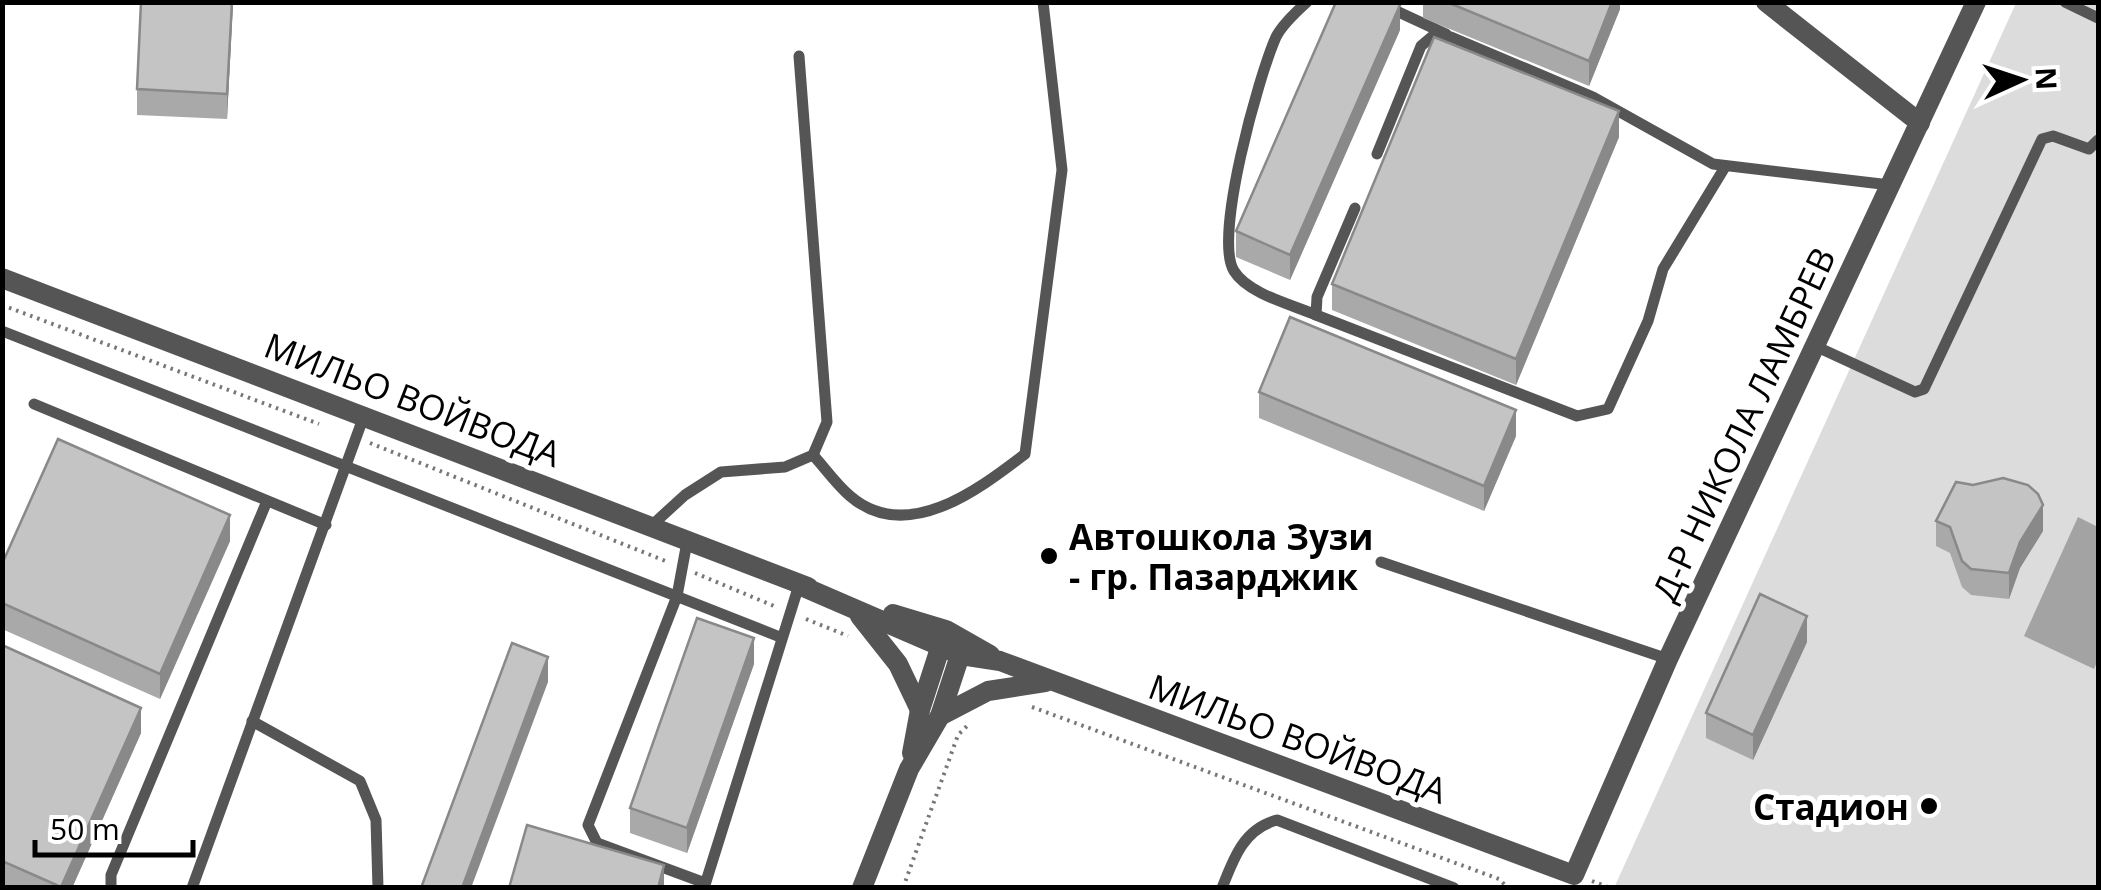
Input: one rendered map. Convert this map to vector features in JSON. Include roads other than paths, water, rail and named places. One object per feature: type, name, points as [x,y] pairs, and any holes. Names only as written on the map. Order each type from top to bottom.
[{"type":"street","points":[[1766,2],[1920,123]]},
{"type":"street","name":"Д-Р НИКОЛА ЛАМБРЕВ","points":[[1571,881],[1668,659],[1976,2]]},
{"type":"street","name":"МИЛЬО ВОЙВОДА","points":[[2,278],[364,413],[688,542],[1571,881]]},
{"type":"street","name":"МИЛЬО ВОЙВОДА","points":[[799,585],[855,611],[953,643]]},
{"type":"street","points":[[855,611],[898,664],[930,713]]},
{"type":"street","points":[[862,888],[910,769],[953,643]]},
{"type":"street","points":[[930,713],[988,690],[1052,682]]},
{"type":"lane","points":[[813,455],[852,498],[890,513],[934,513],[1025,454],[1062,170],[1043,2]]},
{"type":"lane","points":[[1307,2],[1277,34],[1233,191],[1227,249],[1235,272],[1251,286],[1316,316],[1577,416],[1594,415],[1608,409],[1626,376],[1648,321],[1662,269],[1725,166]]},
{"type":"lane","points":[[1377,2],[1593,97],[1725,166],[1890,186]]},
{"type":"lane","points":[[2065,2],[2098,18]]},
{"type":"lane","points":[[1377,154],[1421,46],[1434,36],[1451,37]]},
{"type":"lane","points":[[650,527],[685,495],[721,472],[785,467],[813,455],[827,422],[799,56]]},
{"type":"lane","points":[[1816,346],[1915,392],[1924,389],[2042,139],[2053,136],[2089,149],[2098,140]]},
{"type":"lane","points":[[1316,316],[1317,297],[1355,208]]},
{"type":"lane","points":[[2,331],[346,463],[780,637]]},
{"type":"lane","points":[[34,404],[326,525]]},
{"type":"lane","points":[[192,888],[364,413]]},
{"type":"lane","points":[[111,888],[112,875],[268,501]]},
{"type":"lane","points":[[688,542],[677,596],[588,826],[596,843],[704,886],[799,585]]},
{"type":"lane","points":[[1381,562],[1668,659]]},
{"type":"lane","points":[[252,721],[360,781],[376,820],[378,888]]},
{"type":"lane","points":[[1222,888],[1235,854],[1258,825],[1277,820],[1454,888]]},
{"type":"place","name":"Автошкола Зузи - гр. Пазарджик","points":[[1049,556]]},
{"type":"place","name":"Стадион","points":[[1929,806]]}]
